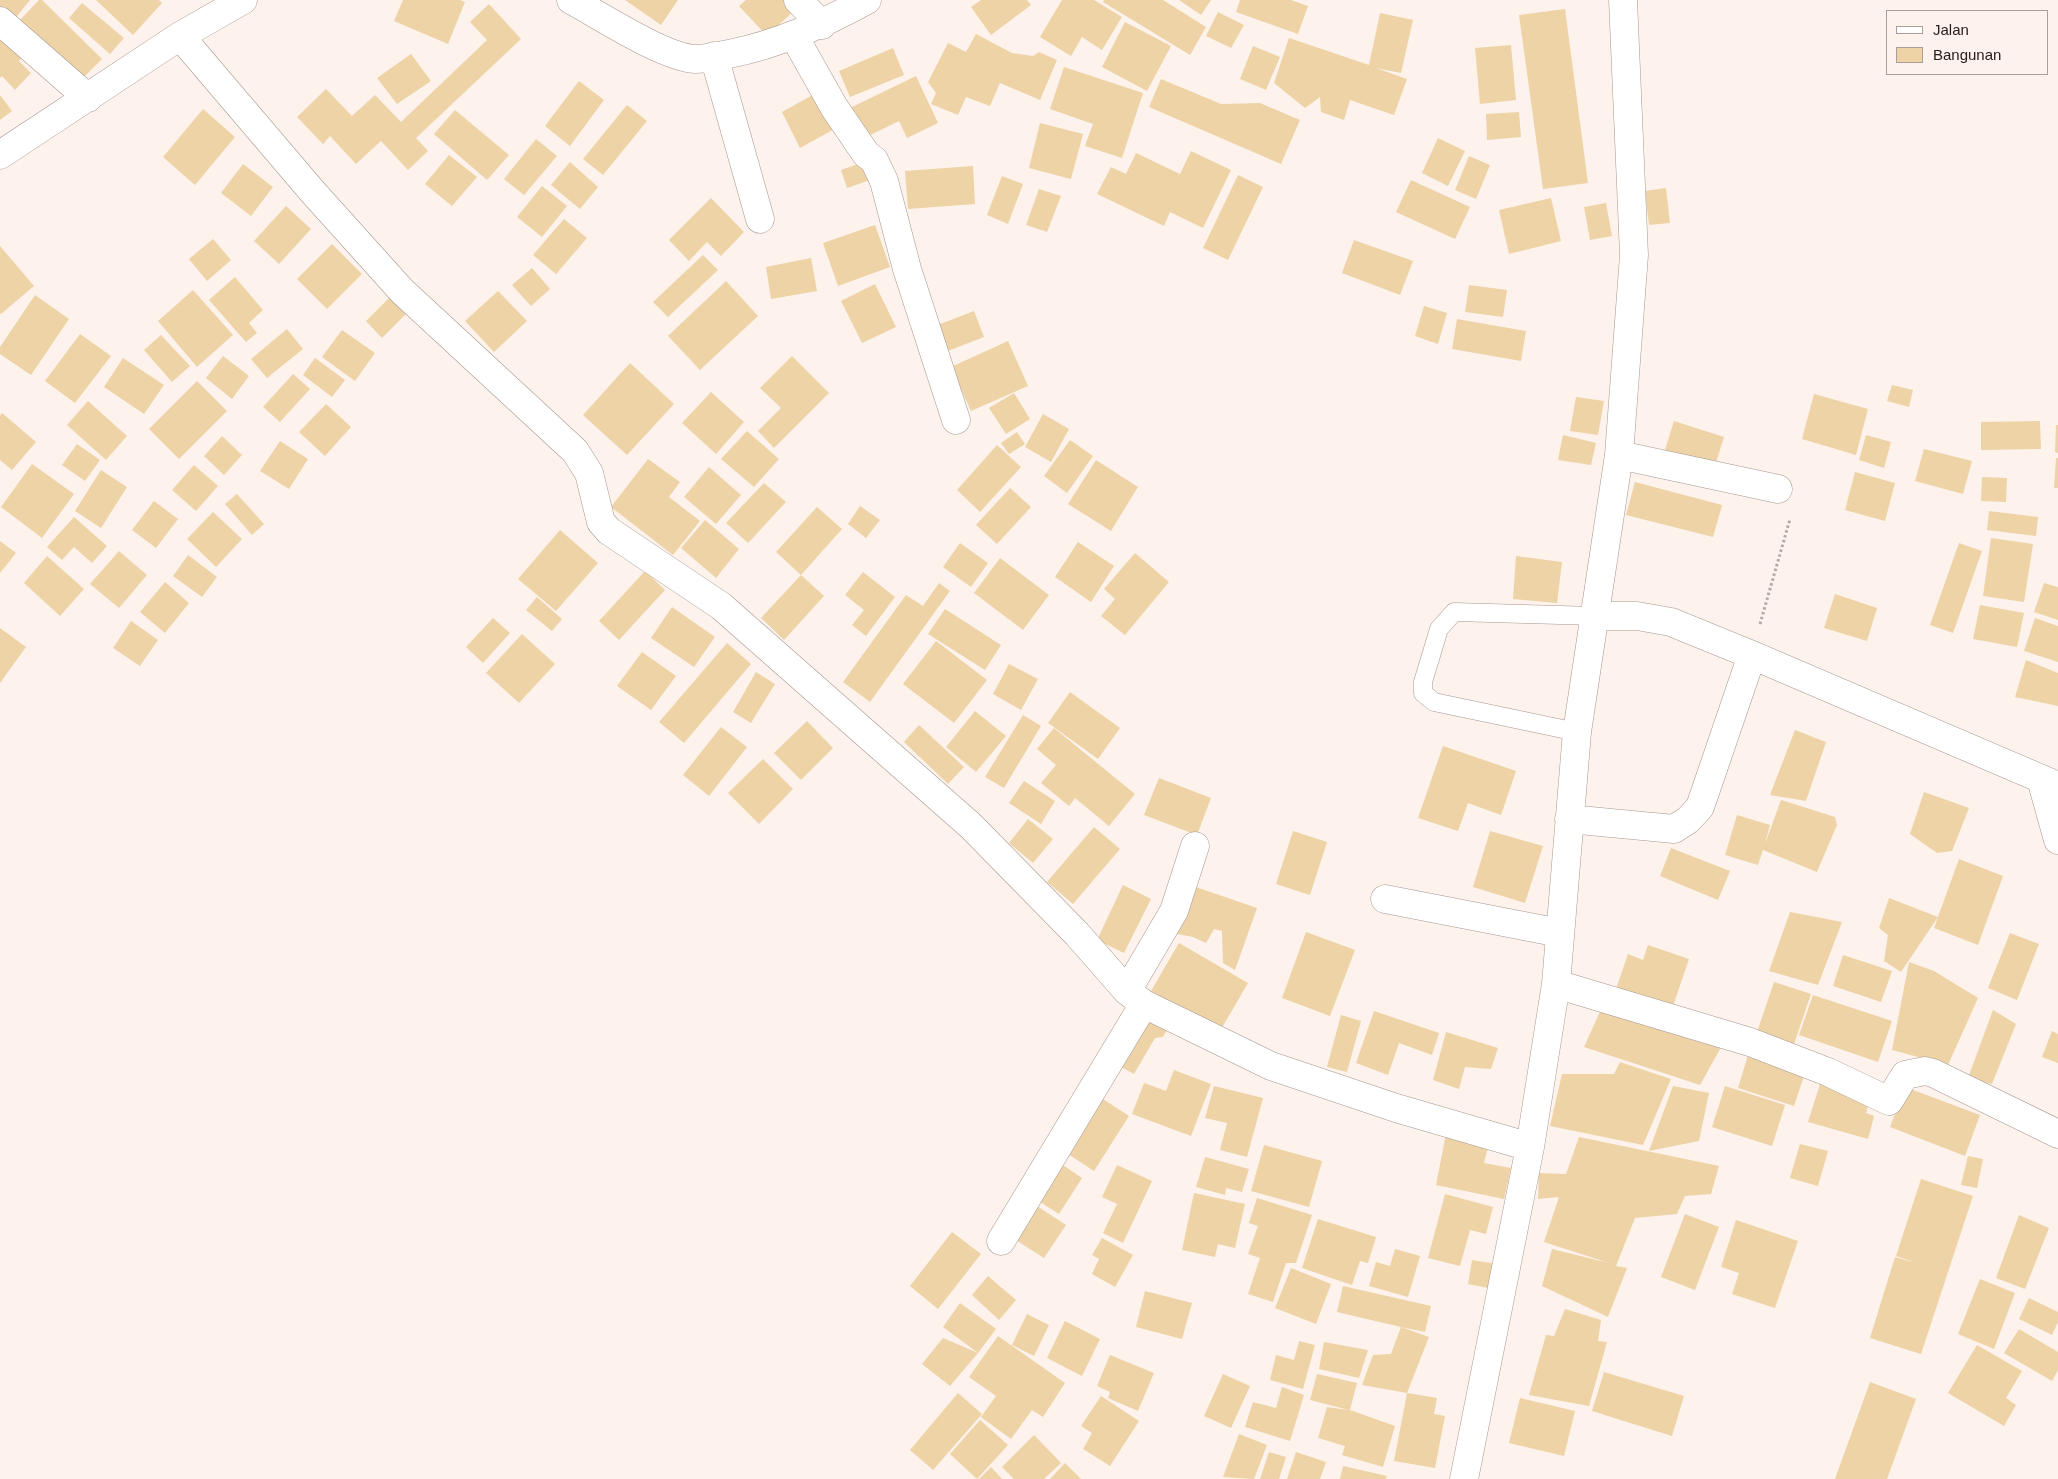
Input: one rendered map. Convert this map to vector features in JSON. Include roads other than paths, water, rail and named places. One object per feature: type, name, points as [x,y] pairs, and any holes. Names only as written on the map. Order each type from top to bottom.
[{"type":"street","points":[[0,156],[88,98],[184,42],[243,0]]},
{"type":"street","points":[[571,0],[672,52],[695,59],[795,40],[867,0]]},
{"type":"street","points":[[798,0],[822,24]]},
{"type":"street","points":[[1464,1479],[1530,1147],[1556,984],[1577,732],[1619,454],[1634,255],[1623,0]]},
{"type":"street","points":[[0,21],[88,98]]},
{"type":"street","points":[[795,40],[813,72],[862,148],[874,160],[884,181],[907,269],[956,420]]},
{"type":"street","points":[[184,42],[402,291],[575,451],[589,473],[601,522],[609,531],[721,606],[956,814],[1078,934],[1136,997],[1271,1066],[1396,1108],[1530,1147]]},
{"type":"street","points":[[714,56],[760,219]]},
{"type":"street","points":[[1619,454],[1778,489]]},
{"type":"street","points":[[1595,616],[1637,616],[1671,622],[1752,654],[2049,782],[2058,840]]},
{"type":"street","points":[[1569,820],[1674,829],[1688,820],[1700,807],[1752,654]]},
{"type":"street","points":[[1001,1242],[1136,997],[1174,911],[1195,846]]},
{"type":"street","points":[[1385,900],[1560,933]]},
{"type":"street","points":[[1556,984],[1750,1042],[1828,1072],[1889,1101],[1905,1075],[1925,1071],[1933,1073],[2058,1134]]},
{"type":"lane","points":[[1577,732],[1434,702],[1423,693],[1422,682],[1439,629],[1454,612],[1595,616]]}]
